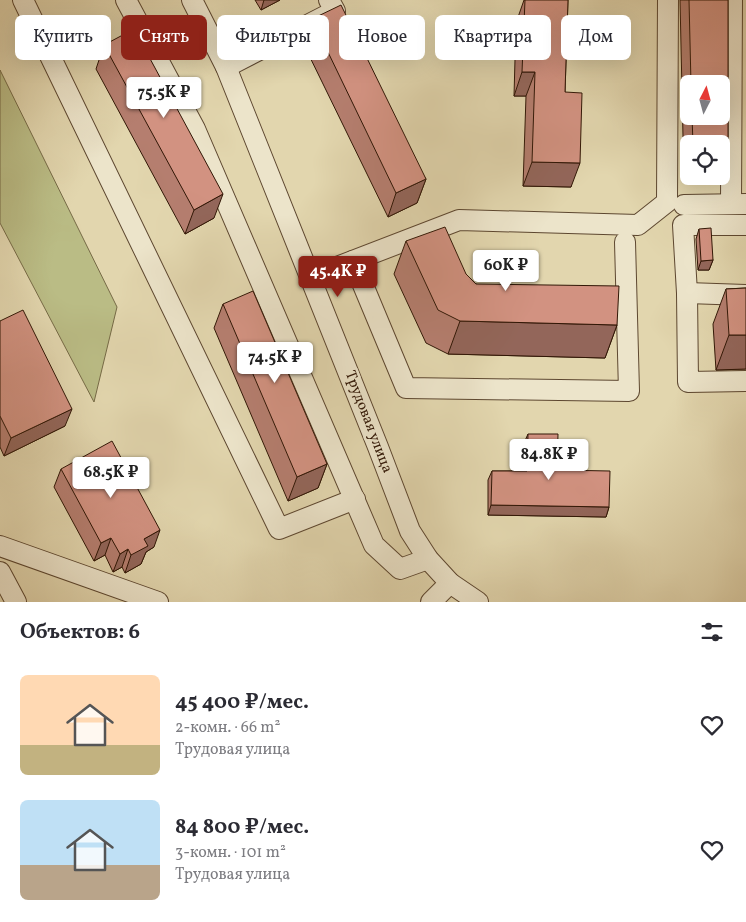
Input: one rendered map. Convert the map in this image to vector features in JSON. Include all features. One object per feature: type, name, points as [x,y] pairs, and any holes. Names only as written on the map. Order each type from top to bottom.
[{"type":"street","points":[[23,0],[278,529],[355,500]]},
{"type":"street","points":[[126,0],[194,130],[374,545],[400,569],[428,559]]},
{"type":"street","name":"Трудовая улица","points":[[192,0],[226,67],[311,277],[410,531],[428,559],[450,583],[478,602]]},
{"type":"street","points":[[226,67],[335,11],[329,0]]},
{"type":"street","points":[[311,277],[459,220],[638,225],[667,202],[668,0]]},
{"type":"street","points":[[684,205],[738,204],[732,0]]},
{"type":"street","points":[[746,225],[683,225],[687,293],[688,382],[746,381]]},
{"type":"street","points":[[353,260],[406,388],[629,391],[625,242]]},
{"type":"street","points":[[687,293],[746,295]]},
{"type":"street","points":[[0,546],[158,602]]},
{"type":"street","points":[[0,572],[16,602]]},
{"type":"street","points":[[431,602],[450,583]]},
{"type":"green space","points":[[0,70],[117,307],[94,402],[0,223]]},
{"type":"building","points":[[525,0],[568,0],[568,15],[561,15],[561,60],[566,60],[565,92],[582,93],[580,163],[532,162],[535,72],[522,72],[522,60],[551,60],[551,15],[524,15]]},
{"type":"building","points":[[689,0],[728,0],[728,75],[691,75]]},
{"type":"building","points":[[341,5],[346,15],[339,15],[339,60],[368,60],[426,179],[396,193],[329,54],[329,15],[320,15]]},
{"type":"building","points":[[121,36],[121,60],[151,60],[223,194],[194,210],[111,58],[111,41]]},
{"type":"building","points":[[692,125],[728,125],[728,135],[693,135]]},
{"type":"building","points":[[445,227],[466,274],[476,284],[619,286],[617,325],[460,321],[438,310],[406,241]]},
{"type":"building","points":[[711,228],[713,260],[701,261],[699,229]]},
{"type":"building","points":[[746,288],[746,335],[729,335],[726,289]]},
{"type":"building","points":[[253,291],[327,464],[297,477],[223,304]]},
{"type":"building","points":[[23,310],[72,409],[11,438],[0,416],[0,321]]},
{"type":"building","points":[[528,434],[558,434],[557,470],[610,471],[609,507],[491,505],[492,471],[527,471]]},
{"type":"building","points":[[112,441],[160,530],[144,539],[148,546],[131,555],[128,549],[120,554],[111,538],[101,543],[61,469]]}]
